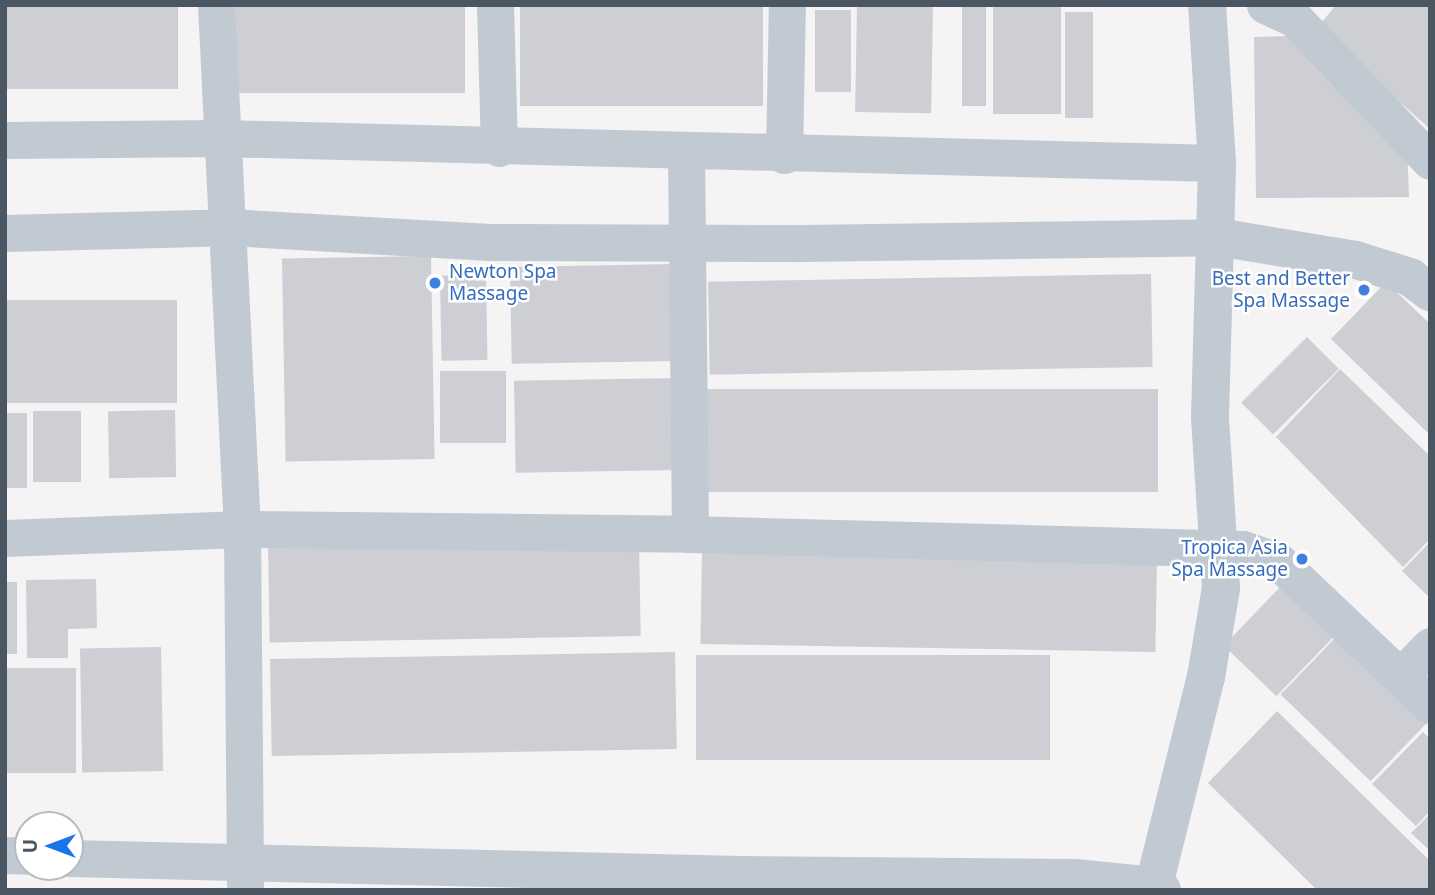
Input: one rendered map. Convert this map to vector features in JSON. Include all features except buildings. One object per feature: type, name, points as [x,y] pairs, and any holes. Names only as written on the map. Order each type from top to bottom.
[{"type":"street","points":[[216,5],[220,138],[228,228],[242,529],[244,877]]},
{"type":"street","points":[[495,5],[499,148]]},
{"type":"street","points":[[784,155],[787,5]]},
{"type":"street","points":[[84,860],[244,877],[1075,883],[1158,887],[1218,614],[1218,548],[1210,417],[1217,163],[1207,5]]},
{"type":"street","points":[[1289,10],[1430,161]]},
{"type":"street","points":[[5,140],[220,138],[499,148],[1217,163]]},
{"type":"street","points":[[686,150],[690,534]]},
{"type":"street","points":[[5,233],[228,228],[490,242],[1216,237],[1356,260],[1410,277],[1430,292]]},
{"type":"street","points":[[5,538],[242,529],[690,534],[1257,551],[1278,561],[1430,705]]},
{"type":"street","points":[[1400,677],[1430,646]]},
{"type":"place","name":"Newton Spa Massage","points":[[435,283]]},
{"type":"place","name":"Best and Better Spa Massage","points":[[1364,290]]},
{"type":"place","name":"Tropica Asia Spa Massage","points":[[1302,559]]}]
